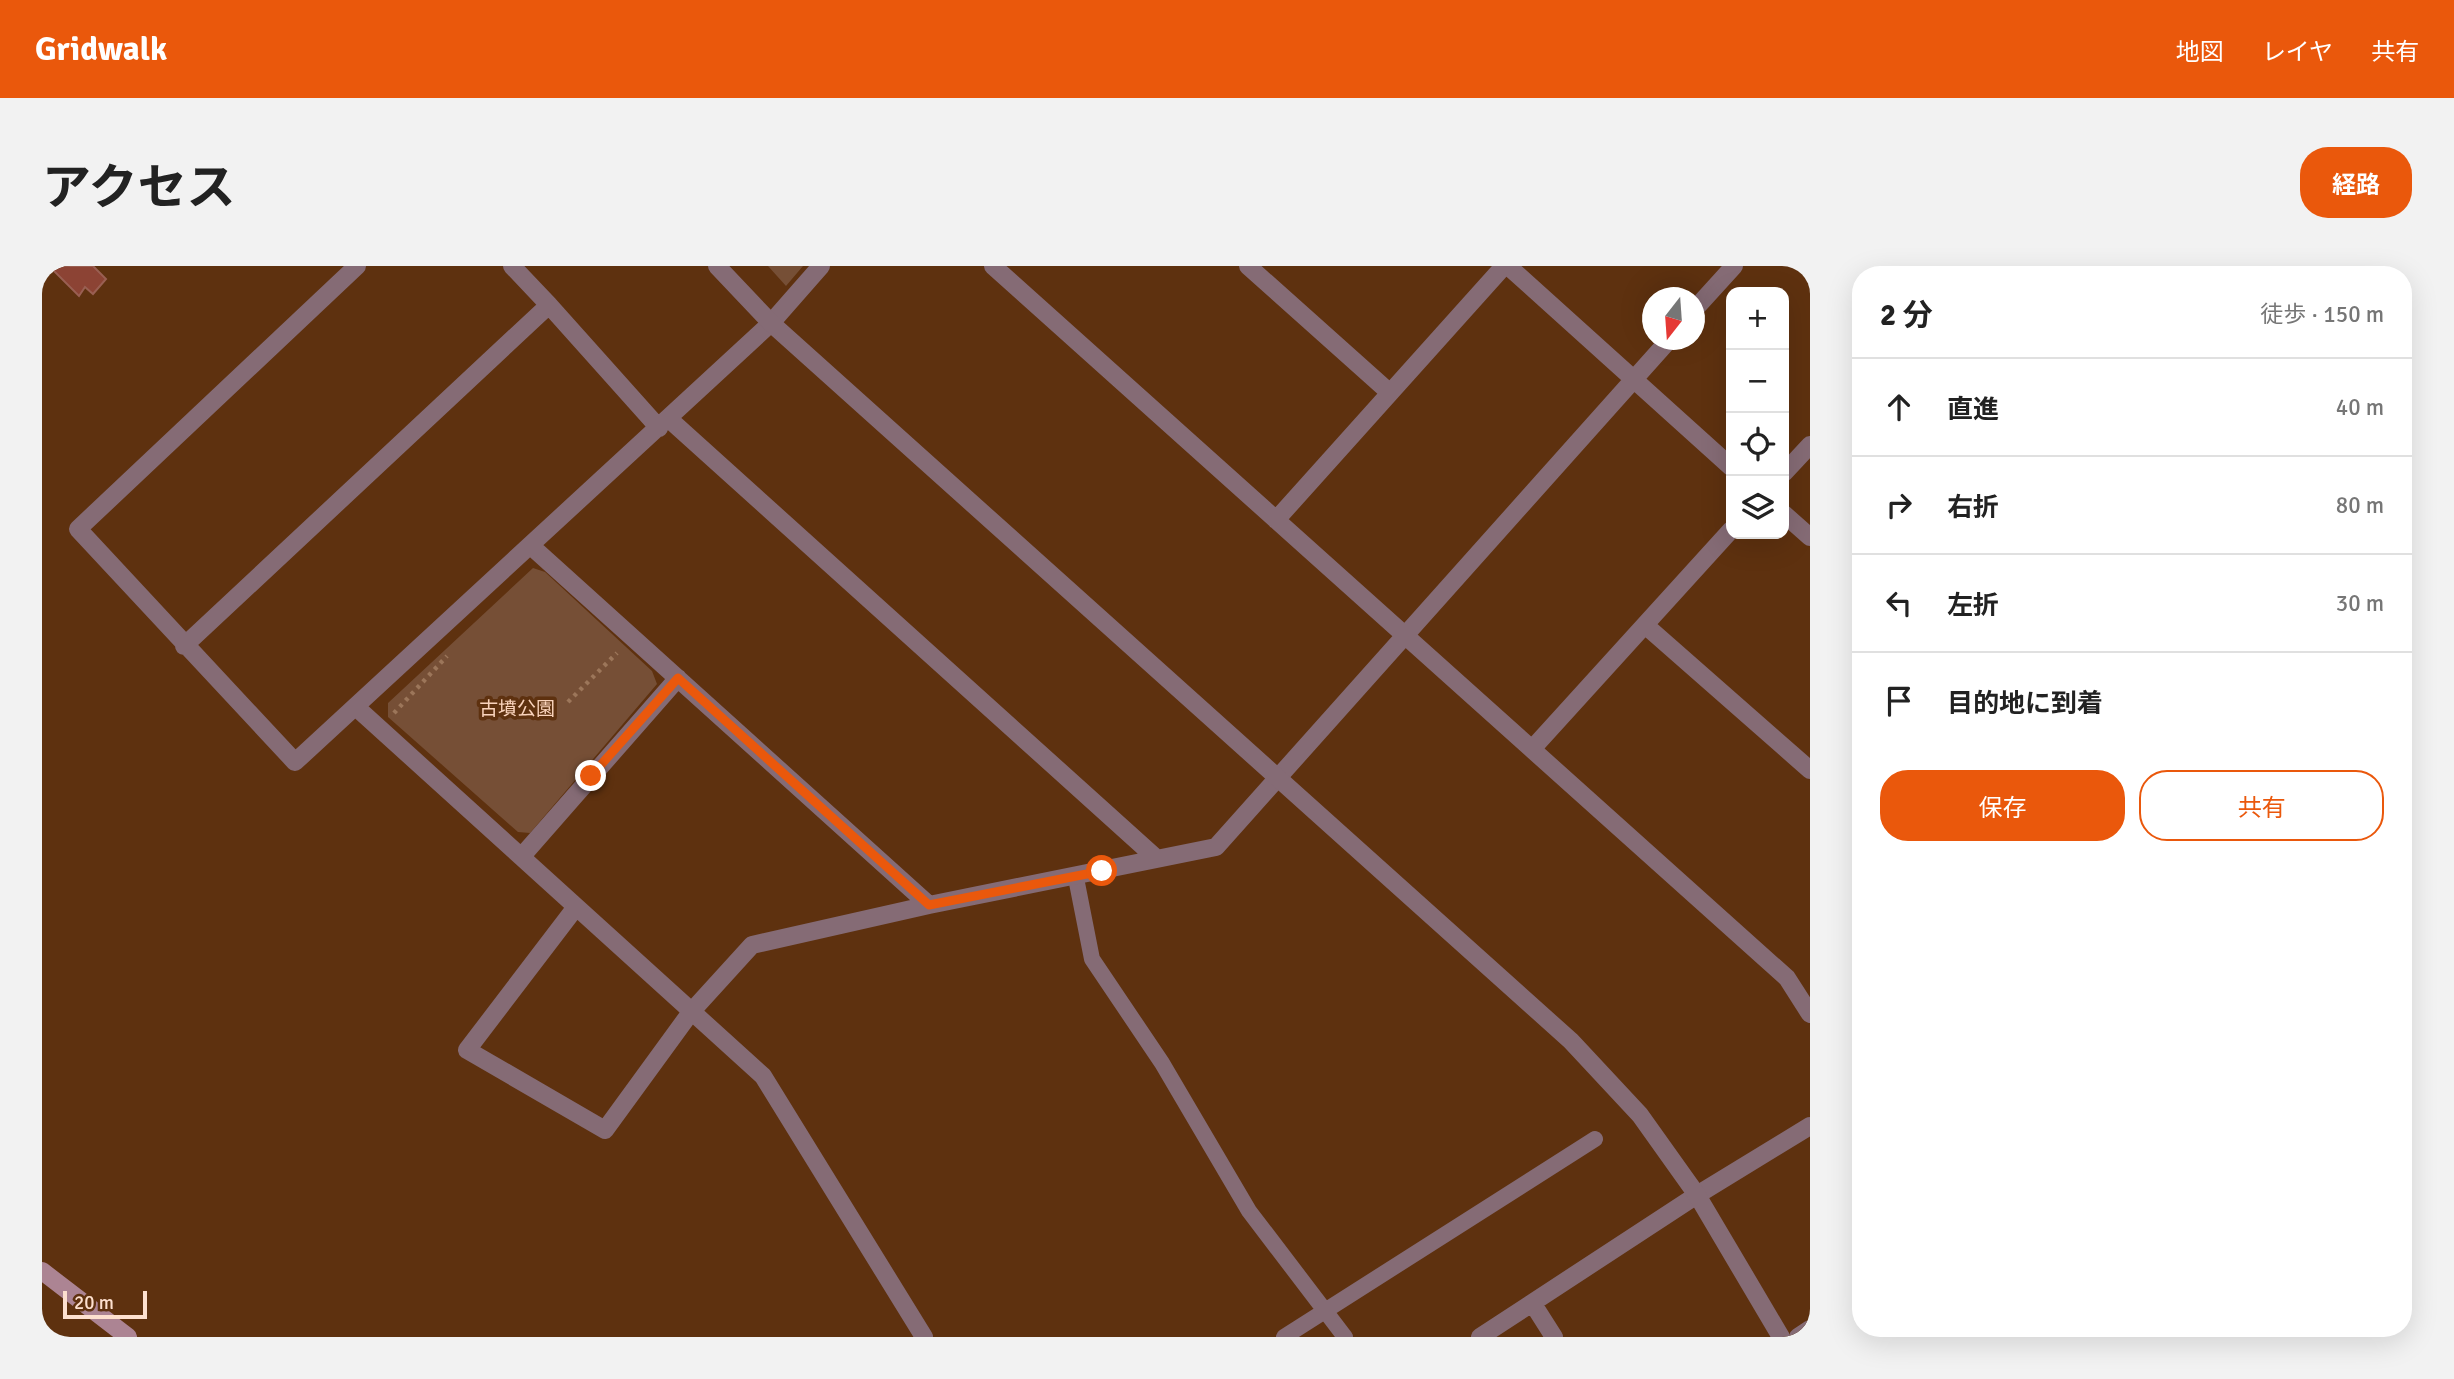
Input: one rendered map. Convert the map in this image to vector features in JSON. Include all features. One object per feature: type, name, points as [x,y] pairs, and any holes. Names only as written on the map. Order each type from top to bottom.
[{"type":"main road","points":[[42,1272],[128,1337]]},
{"type":"street","points":[[357,266],[78,528],[184,646],[295,762],[357,708],[771,323],[821,266]]},
{"type":"street","points":[[512,266],[664,423],[1156,858]]},
{"type":"street","points":[[717,266],[771,323],[1571,1041],[1640,1115],[1697,1195],[1781,1337]]},
{"type":"street","points":[[993,266],[1403,637],[1787,978],[1810,1014]]},
{"type":"street","points":[[1248,266],[1389,391]]},
{"type":"street","points":[[1276,520],[1389,391],[1506,266],[1726,463]]},
{"type":"street","points":[[1705,299],[1734,266]]},
{"type":"street","points":[[184,646],[549,305]]},
{"type":"street","points":[[576,907],[467,1050],[605,1130],[691,1012],[752,945],[929,905],[1076,878],[1156,858],[1216,847],[1660,350]]},
{"type":"street","points":[[1789,468],[1810,445]]},
{"type":"street","points":[[1789,518],[1810,537]]},
{"type":"street","points":[[1532,749],[1726,536]]},
{"type":"street","points":[[531,545],[929,905]]},
{"type":"street","points":[[1646,625],[1810,771]]},
{"type":"street","points":[[522,856],[678,678]]},
{"type":"street","points":[[357,708],[763,1076],[924,1337]]},
{"type":"street","points":[[1480,1337],[1697,1195],[1810,1126]]},
{"type":"street","points":[[1533,1304],[1554,1337]]},
{"type":"street","points":[[1798,1337],[1810,1329]]},
{"type":"lane","points":[[1076,878],[1092,959],[1162,1063],[1249,1211],[1345,1337]]},
{"type":"lane","points":[[1284,1337],[1595,1139]]},
{"type":"path","points":[[608,643],[618,652]]},
{"type":"path","points":[[403,722],[393,712],[457,646]]},
{"type":"path","points":[[568,702],[623,647]]},
{"type":"green space","points":[[768,266],[803,266],[786,286]]},
{"type":"green space","name":"古墳公園","points":[[533,568],[545,572],[652,671],[657,684],[530,833],[518,832],[388,717],[388,703]]},
{"type":"building","points":[[49,266],[93,266],[106,279],[93,294],[85,287],[79,296]]},
{"type":"route","points":[[591,776],[678,678],[929,905],[1102,871]]}]
